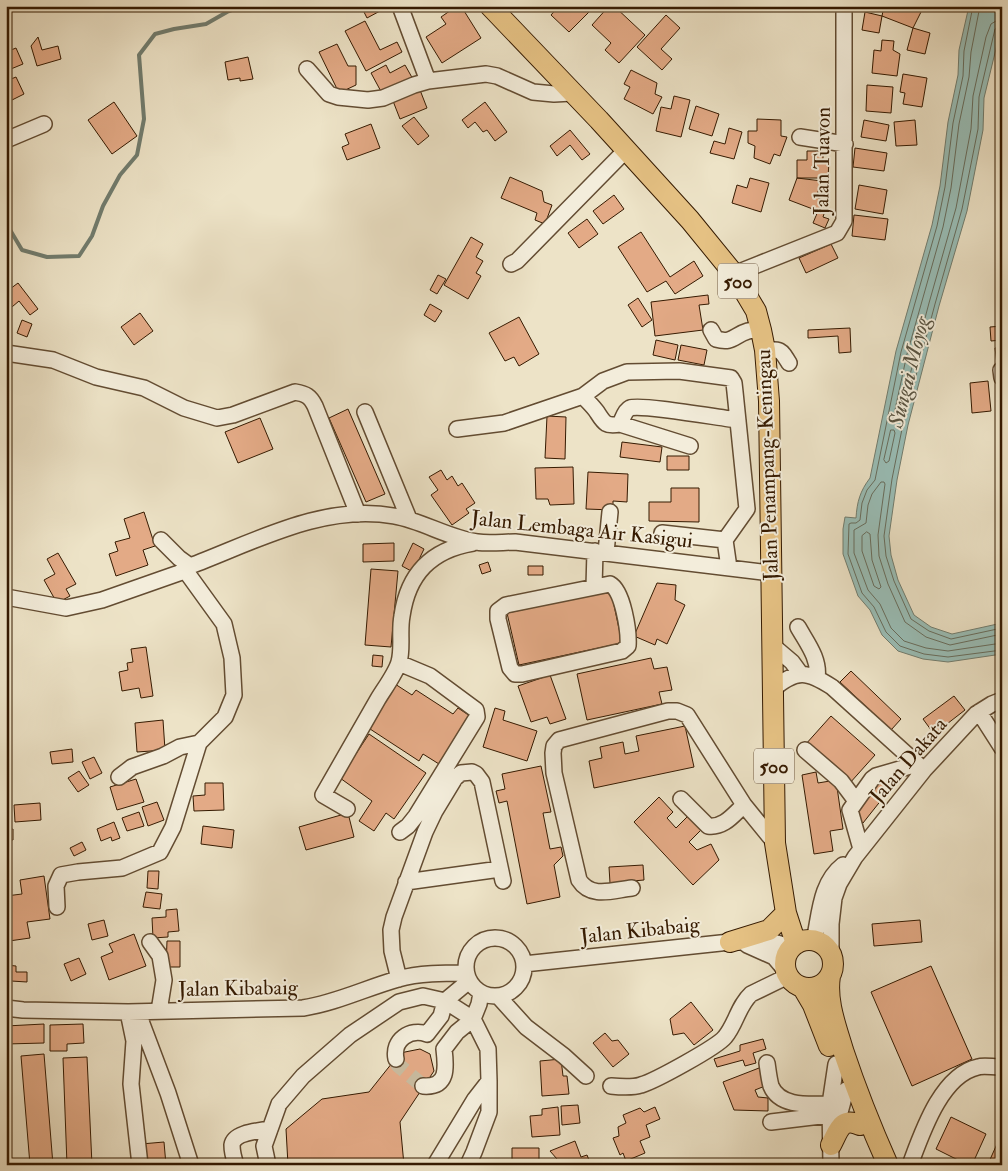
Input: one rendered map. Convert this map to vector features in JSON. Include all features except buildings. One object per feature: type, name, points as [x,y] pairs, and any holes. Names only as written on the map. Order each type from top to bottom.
[{"type":"main road","name":"Jalan Penampang-Keningau","points":[[490,6],[690,220],[734,274],[756,311],[765,350],[769,401],[775,843],[786,913],[810,937]]},
{"type":"main road","name":"Jalan Penampang-Keningau","points":[[779,874],[810,937]]},
{"type":"main road","points":[[730,942],[769,930],[786,913]]},
{"type":"main road","name":"500","points":[[810,937],[826,948],[831,954],[832,969],[828,988],[844,1075],[855,1116],[887,1165]]},
{"type":"main road","points":[[810,937],[786,958],[792,978],[810,988],[825,982],[830,976]]},
{"type":"main road","name":"500","points":[[792,978],[813,1005],[887,1165]]},
{"type":"main road","points":[[832,1145],[841,1126],[850,1122],[860,1125]]},
{"type":"street","points":[[400,6],[428,81]]},
{"type":"street","name":"Jalan Tuavon","points":[[734,274],[837,233],[844,221],[844,6]]},
{"type":"street","points":[[307,69],[329,94],[338,97],[368,100],[383,98],[428,81],[486,74],[497,76],[534,92],[572,93]]},
{"type":"street","points":[[6,140],[44,124]]},
{"type":"street","points":[[800,137],[844,144]]},
{"type":"street","points":[[511,264],[517,261],[626,150]]},
{"type":"street","points":[[711,330],[716,339],[724,341],[734,339],[748,331],[761,330]]},
{"type":"street","points":[[765,350],[778,349],[789,363]]},
{"type":"street","points":[[6,352],[53,360],[96,377],[144,388],[184,408],[217,418],[233,416],[295,392],[306,394],[311,398],[315,406],[358,514]]},
{"type":"street","points":[[1001,370],[1002,378]]},
{"type":"street","points":[[457,429],[504,423],[583,396],[603,381],[627,372],[679,371],[731,378],[734,383],[747,509],[725,540],[729,568]]},
{"type":"street","points":[[583,396],[601,420],[612,426],[620,424],[690,446]]},
{"type":"street","points":[[620,424],[626,412],[631,408],[738,420]]},
{"type":"street","points":[[365,412],[409,519]]},
{"type":"street","points":[[747,509],[770,510]]},
{"type":"street","points":[[594,587],[610,512]]},
{"type":"street","name":"Jalan Lembaga Air Kasigui","points":[[6,597],[66,608],[102,600],[287,528],[332,516],[375,513],[409,519],[441,532],[477,542],[515,542],[770,573]]},
{"type":"street","points":[[662,533],[725,540]]},
{"type":"street","points":[[119,777],[132,768],[180,747],[198,742],[225,717],[234,695],[232,658],[224,624],[188,568],[161,540]]},
{"type":"street","points":[[347,809],[323,795],[399,663],[402,616],[414,578],[438,554],[455,546],[477,542]]},
{"type":"street","points":[[610,584],[615,587],[619,595],[628,636],[628,646],[622,652],[515,674],[510,668],[498,619],[498,611],[506,605],[594,587],[610,584]]},
{"type":"street","points":[[798,627],[816,660],[817,678]]},
{"type":"street","points":[[772,645],[792,662],[800,673]]},
{"type":"street","points":[[399,663],[430,676],[476,710],[477,717],[416,816],[400,832]]},
{"type":"street","points":[[773,688],[786,678],[800,673],[817,678],[832,687],[920,767]]},
{"type":"street","points":[[994,707],[1002,748]]},
{"type":"street","name":"Jalan Dakata","points":[[810,937],[828,881],[837,870],[858,853],[920,767],[994,707]]},
{"type":"street","points":[[632,888],[595,892],[583,886],[579,880],[554,773],[554,746],[559,740],[668,710],[683,712],[687,715],[744,805],[775,843]]},
{"type":"street","points":[[57,907],[56,886],[61,876],[78,872],[122,868],[160,852],[173,827],[198,742]]},
{"type":"street","points":[[805,750],[841,781],[856,801]]},
{"type":"street","points":[[858,853],[850,815],[850,810],[856,801],[876,776],[920,767]]},
{"type":"street","points":[[399,979],[392,951],[391,930],[406,882],[424,832],[434,811],[455,778],[467,771],[476,774],[482,782],[502,875],[406,882]]},
{"type":"street","points":[[681,799],[708,826],[713,827],[724,824],[744,805]]},
{"type":"street","name":"Jalan Kibabaig","points":[[524,964],[730,942],[779,942],[810,937]]},
{"type":"street","points":[[500,938],[509,942],[516,947],[524,964],[524,973],[520,982],[515,989],[507,994],[489,996],[481,993],[474,988],[468,977],[466,963],[469,954],[482,941],[500,938]]},
{"type":"street","points":[[150,942],[160,956],[164,980],[159,1011]]},
{"type":"street","name":"Jalan Kibabaig","points":[[730,942],[746,945],[774,957],[792,978]]},
{"type":"street","name":"Jalan Kibabaig","points":[[6,1008],[134,1012],[303,1008],[328,1003],[399,979],[435,974],[468,977]]},
{"type":"street","points":[[427,1034],[441,1016],[445,1001],[468,977]]},
{"type":"street","points":[[611,1086],[624,1087],[646,1083],[711,1048],[724,1038],[729,1031],[746,998],[751,994],[792,978]]},
{"type":"street","points":[[423,1086],[440,1082],[446,1071],[444,1049],[457,1032],[473,1019],[481,993]]},
{"type":"street","points":[[268,1165],[264,1146],[279,1104],[303,1076],[350,1035],[399,1002],[423,996],[445,1001],[473,1019],[488,1049],[489,1112],[468,1165]]},
{"type":"street","points":[[498,996],[526,1028],[564,1056],[586,1076]]},
{"type":"street","points":[[134,1012],[131,1084],[140,1165]]},
{"type":"street","points":[[134,1012],[142,1024],[168,1094],[191,1165]]},
{"type":"street","points":[[396,1059],[395,1052],[400,1041],[410,1032],[427,1034],[444,1049]]},
{"type":"street","points":[[767,1063],[772,1088],[782,1099],[830,1109]]},
{"type":"street","points":[[910,1165],[924,1129],[946,1089],[969,1070],[980,1066],[998,1067]]},
{"type":"street","points":[[831,1165],[830,1109],[844,1075]]},
{"type":"street","points":[[832,1145],[844,1075]]},
{"type":"street","points":[[435,1165],[476,1099],[489,1082]]},
{"type":"street","points":[[771,1122],[830,1109]]},
{"type":"street","points":[[236,1165],[232,1146],[234,1140],[240,1135],[270,1129]]},
{"type":"water","name":"Sungai Moyog","points":[[969,6],[1002,6],[1002,24],[984,98],[983,130],[967,211],[939,306],[908,425],[897,480],[889,536],[891,555],[898,580],[914,615],[931,627],[952,634],[1002,623],[1002,654],[948,662],[923,659],[898,651],[882,635],[870,610],[858,596],[843,554],[843,529],[845,517],[856,518],[860,497],[870,478],[896,351],[932,225],[940,186],[948,122],[958,75],[959,50]]},
{"type":"waterway","points":[[6,223],[22,250],[47,257],[79,256],[92,236],[103,206],[120,175],[137,155],[144,119],[139,55],[155,34],[206,24],[227,12],[243,6]]},
{"type":"tunnel","points":[[396,1059],[398,1065],[423,1086]]}]
